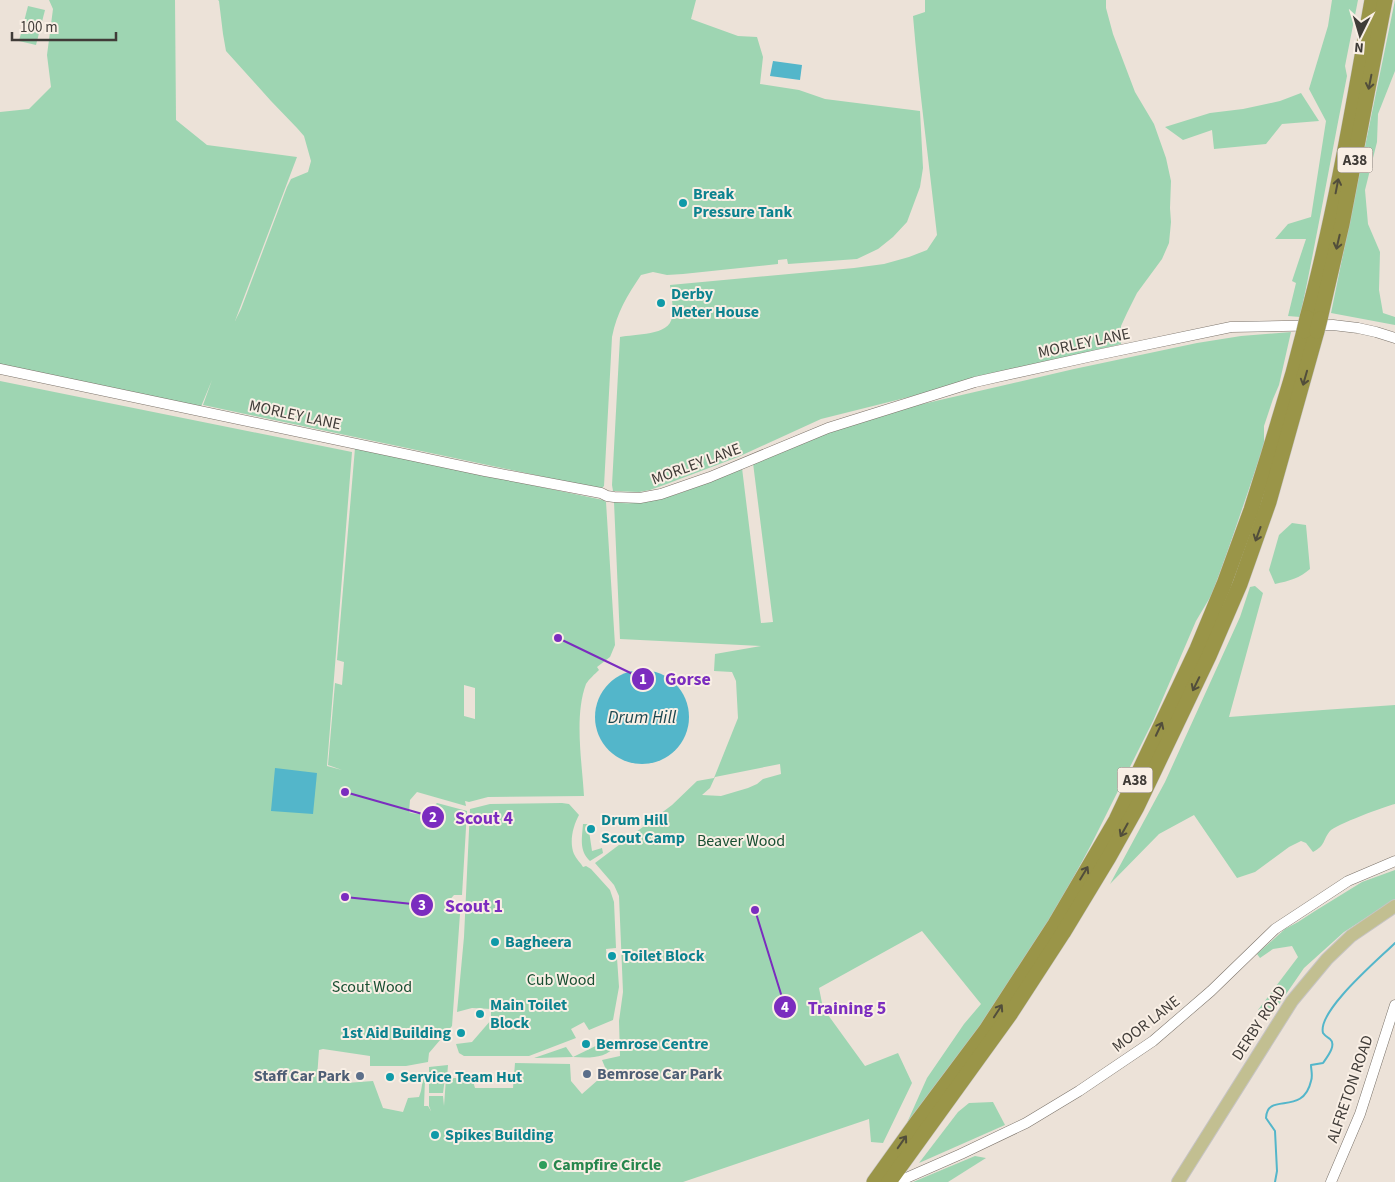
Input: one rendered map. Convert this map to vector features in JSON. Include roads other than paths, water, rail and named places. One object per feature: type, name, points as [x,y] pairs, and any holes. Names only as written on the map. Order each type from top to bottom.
[{"type":"highway","name":"A38","points":[[874,1182],[986,1030],[1055,924],[1116,820],[1197,650],[1251,510],[1293,373],[1312,325],[1319,272],[1372,0]]},
{"type":"highway","name":"A38","points":[[892,1181],[1012,1013],[1109,857],[1137,807],[1209,656],[1240,584],[1270,502],[1312,325],[1342,224],[1385,0]]},
{"type":"main road","name":"DERBY ROAD","points":[[1178,1182],[1292,1000],[1327,959],[1351,936],[1395,906]]},
{"type":"street","name":"MORLEY LANE","points":[[0,369],[485,471],[601,493],[607,496],[640,498],[661,494],[710,477],[828,428],[975,382],[1096,355],[1232,327],[1333,325],[1358,328],[1395,338]]},
{"type":"street","name":"MOOR LANE","points":[[892,1181],[961,1154],[1026,1123],[1079,1091],[1153,1040],[1211,991],[1275,929],[1348,881],[1395,862]]},
{"type":"street","name":"ALFRETON ROAD","points":[[1331,1182],[1360,1114],[1395,1005]]},
{"type":"water","points":[[773,61],[802,65],[800,80],[770,76]]},
{"type":"water","name":"Drum Hill","points":[[642,670],[660,674],[675,684],[685,699],[689,717],[685,735],[675,750],[660,760],[642,764],[624,760],[609,750],[599,735],[595,717],[599,699],[609,684],[624,674]]},
{"type":"water","points":[[275,768],[317,773],[313,814],[271,811]]},
{"type":"waterway","points":[[1275,1182],[1277,1171],[1275,1131],[1266,1118],[1268,1110],[1272,1106],[1301,1098],[1307,1092],[1312,1079],[1311,1065],[1323,1063],[1332,1048],[1332,1042],[1323,1033],[1324,1023],[1329,1012],[1351,986],[1395,943]]},
{"type":"place","name":"Break Pressure Tank","points":[[683,203]]},
{"type":"place","name":"Derby Meter House","points":[[661,303]]},
{"type":"place","name":"Gorse","points":[[558,638]]},
{"type":"place","name":"Scout 4","points":[[345,792]]},
{"type":"place","name":"Drum Hill Scout Camp","points":[[591,829]]},
{"type":"place","name":"Scout 1","points":[[345,897]]},
{"type":"place","name":"Training 5","points":[[755,910]]},
{"type":"place","name":"Bagheera","points":[[495,942]]},
{"type":"place","name":"Toilet Block","points":[[612,956]]},
{"type":"place","name":"Main Toilet Block","points":[[480,1014]]},
{"type":"place","name":"1st Aid Building","points":[[461,1033]]},
{"type":"place","name":"Bemrose Centre","points":[[586,1044]]},
{"type":"place","name":"Bemrose Car Park","points":[[587,1074]]},
{"type":"place","name":"Staff Car Park","points":[[360,1076]]},
{"type":"place","name":"Service Team Hut","points":[[390,1077]]},
{"type":"place","name":"Spikes Building","points":[[435,1135]]},
{"type":"place","name":"Campfire Circle","points":[[543,1165]]},
{"type":"park label","name":"Beaver Wood","points":[[741,841]]},
{"type":"park label","name":"Cub Wood","points":[[561,980]]},
{"type":"park label","name":"Scout Wood","points":[[372,987]]}]
